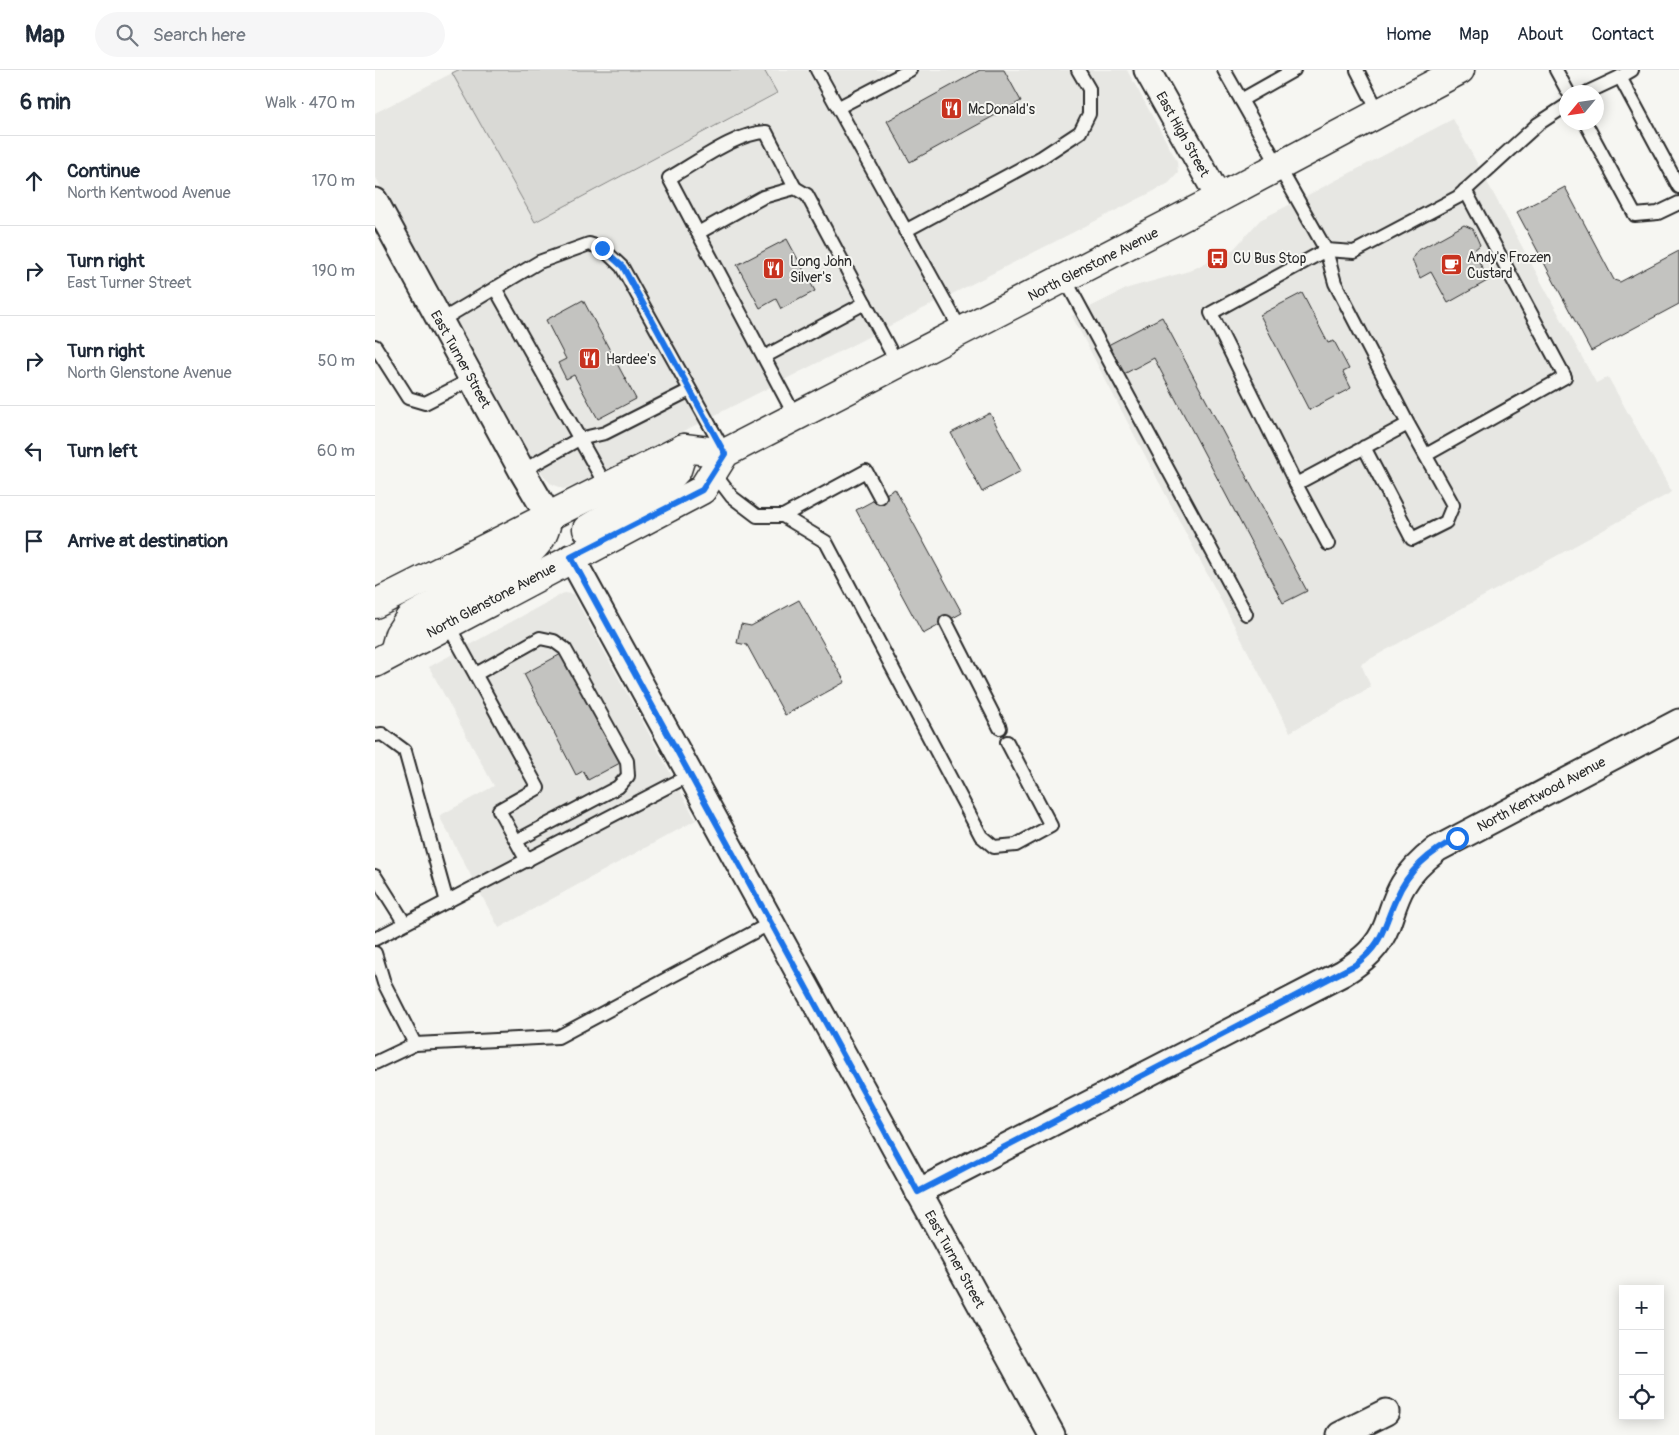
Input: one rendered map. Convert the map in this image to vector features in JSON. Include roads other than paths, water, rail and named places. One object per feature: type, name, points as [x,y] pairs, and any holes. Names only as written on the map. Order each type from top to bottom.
[{"type":"main road","name":"North Glenstone Avenue","points":[[385,657],[571,557],[702,490],[719,462],[796,418],[1279,167],[1452,72]]},
{"type":"main road","points":[[375,604],[605,486],[684,448],[719,462]]},
{"type":"main road","points":[[571,557],[574,545],[581,533],[665,483],[677,470],[684,448]]},
{"type":"main road","points":[[385,657],[409,619],[530,551],[546,531],[548,515]]},
{"type":"street","name":"East High Street","points":[[1147,70],[1219,198]]},
{"type":"street","name":"East Turner Street","points":[[375,202],[548,515]]},
{"type":"street","name":"East Turner Street","points":[[571,557],[1052,1435]]},
{"type":"street","name":"North Kentwood Avenue","points":[[918,1192],[1343,973],[1365,958],[1374,948],[1387,926],[1403,885],[1418,866],[1437,849],[1679,722]]},
{"type":"street","points":[[1340,1435],[1386,1412]]},
{"type":"lane","points":[[817,70],[962,332]]},
{"type":"lane","points":[[905,230],[1042,158],[1080,132],[1089,114],[1089,89],[1078,70]]},
{"type":"lane","points":[[1224,70],[1326,250],[1335,283],[1453,506],[1446,522],[1412,539],[1364,448]]},
{"type":"lane","points":[[1241,100],[1294,70]]},
{"type":"lane","points":[[1357,70],[1379,113]]},
{"type":"lane","points":[[1556,70],[1565,85]]},
{"type":"lane","points":[[1603,85],[1632,70]]},
{"type":"lane","points":[[839,107],[905,71]]},
{"type":"lane","points":[[1620,77],[1679,187]]},
{"type":"lane","points":[[1328,544],[1211,313],[1326,250],[1354,252],[1458,197],[1538,124],[1559,110]]},
{"type":"lane","points":[[1589,130],[1635,215],[1658,213],[1679,203]]},
{"type":"lane","points":[[796,418],[669,178],[724,146],[756,132],[766,132],[795,188],[807,195],[898,365]]},
{"type":"lane","points":[[698,233],[763,197],[795,188]]},
{"type":"lane","points":[[1426,455],[1565,377],[1465,190]]},
{"type":"lane","points":[[440,321],[539,262],[589,244],[602,248],[623,267],[690,390],[732,498],[757,516],[783,516],[866,471],[881,497]]},
{"type":"lane","points":[[1065,279],[1246,614]]},
{"type":"lane","points":[[495,288],[605,486]]},
{"type":"lane","points":[[764,357],[865,303]]},
{"type":"lane","points":[[375,346],[408,398],[425,403],[472,379]]},
{"type":"lane","points":[[522,471],[579,439],[605,433],[690,390]]},
{"type":"lane","points":[[1296,484],[1408,424]]},
{"type":"lane","points":[[783,516],[826,542],[981,836],[995,847],[1016,845],[1051,826],[1007,742]]},
{"type":"lane","points":[[946,622],[1000,728]]},
{"type":"lane","points":[[447,623],[538,788],[499,810],[527,861]]},
{"type":"lane","points":[[476,674],[540,638],[554,640],[565,649],[627,760],[628,776],[618,786],[516,841]]},
{"type":"lane","points":[[375,735],[382,734],[405,751],[447,902]]},
{"type":"lane","points":[[375,939],[404,922],[527,861],[690,775]]},
{"type":"lane","points":[[375,876],[404,922]]},
{"type":"lane","points":[[375,1063],[415,1044],[558,1037],[771,923]]},
{"type":"lane","points":[[375,953],[384,983],[415,1044]]},
{"type":"place","name":"McDonald's","points":[[952,109]]},
{"type":"place","name":"CU Bus Stop","points":[[1217,258]]},
{"type":"place","name":"Andy's Frozen Custard","points":[[1451,265]]},
{"type":"place","name":"Long John Silver's","points":[[774,269]]},
{"type":"place","name":"Hardee's","points":[[590,359]]}]
